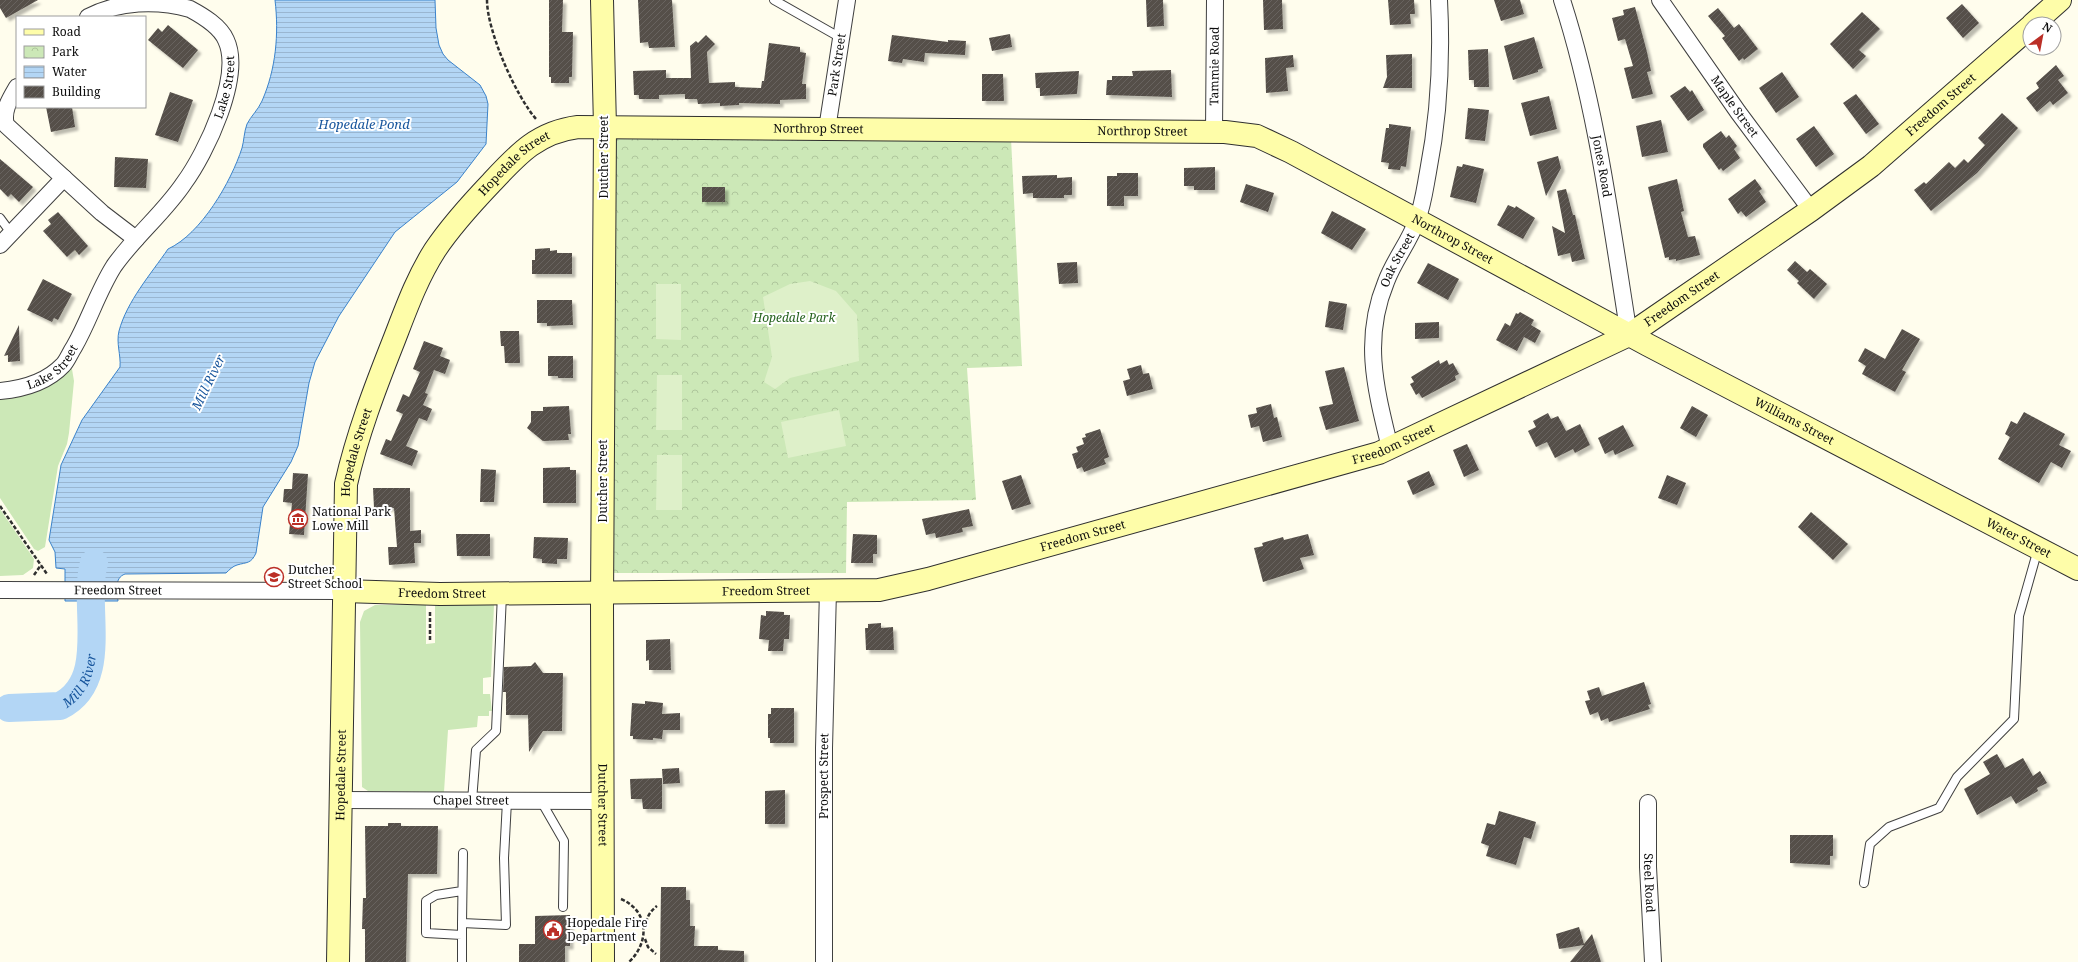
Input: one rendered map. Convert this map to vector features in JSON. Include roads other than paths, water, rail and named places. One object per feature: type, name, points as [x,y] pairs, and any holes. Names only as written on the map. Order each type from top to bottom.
[{"type":"street","name":"Dutcher Street","points":[[602,0],[605,128],[602,592],[603,962]]},
{"type":"street","name":"Park Street","points":[[827,129],[847,0]]},
{"type":"street","name":"Tammie Road","points":[[1214,132],[1215,0]]},
{"type":"street","name":"Oak Street","points":[[1390,448],[1374,378],[1372,332],[1378,303],[1386,281],[1417,220],[1435,139],[1441,32],[1438,0]]},
{"type":"street","name":"Jones Road","points":[[1562,0],[1574,35],[1602,169],[1629,335]]},
{"type":"street","name":"Maple Street","points":[[1660,0],[1738,112],[1811,210]]},
{"type":"street","points":[[2042,16],[2060,0]]},
{"type":"street","name":"Lake Street","points":[[0,391],[16,390],[40,382],[63,365],[79,338],[114,267],[136,239],[185,183],[217,121],[225,99],[231,54],[226,38],[215,25],[199,14],[182,5],[163,1],[124,3],[105,9],[90,16]]},
{"type":"street","name":"Freedom Street","points":[[0,590],[53,585],[124,590],[502,593],[879,590],[928,579],[1379,453],[1629,335],[1811,210],[1897,145],[2022,34]]},
{"type":"street","points":[[16,89],[6,108],[4,118],[6,125],[102,213],[136,239]]},
{"type":"street","name":"Northrop Street","points":[[605,128],[1214,132],[1243,134],[1273,142],[1629,335]]},
{"type":"street","name":"Hopedale Street","points":[[338,962],[343,591],[346,484],[353,454],[374,389],[423,270],[436,248],[510,163],[533,142],[545,135],[562,129],[605,128]]},
{"type":"street","points":[[6,239],[64,178]]},
{"type":"street","name":"Williams Street","points":[[1629,335],[1958,507]]},
{"type":"street","name":"Water Street","points":[[1958,507],[2078,569]]},
{"type":"street","name":"Prospect Street","points":[[824,962],[824,748],[828,590]]},
{"type":"street","name":"Chapel Street","points":[[341,800],[602,801]]},
{"type":"street","name":"Steel Road","points":[[1648,803],[1648,867],[1653,962]]},
{"type":"lane","points":[[774,0],[841,38]]},
{"type":"lane","points":[[0,218],[6,239]]},
{"type":"lane","points":[[1864,883],[1870,844],[1889,827],[1939,808],[1957,777],[2014,719],[2019,616],[2038,548]]},
{"type":"lane","points":[[472,801],[476,750],[496,731],[502,593]]},
{"type":"lane","points":[[462,923],[506,925],[504,858],[507,801]]},
{"type":"lane","points":[[541,801],[564,841],[563,907]]},
{"type":"lane","points":[[462,962],[463,853]]},
{"type":"lane","points":[[462,891],[436,895],[426,901],[426,933],[462,935]]},
{"type":"water","name":"Hopedale Pond","points":[[275,0],[435,0],[436,28],[439,45],[443,54],[448,60],[480,85],[486,96],[488,104],[486,144],[457,182],[395,232],[339,316],[315,362],[309,383],[298,446],[291,462],[263,507],[256,553],[252,559],[248,562],[234,566],[226,573],[125,574],[119,578],[117,589],[118,601],[65,601],[65,569],[56,568],[55,552],[49,540],[61,465],[82,420],[120,367],[118,340],[119,331],[134,298],[168,249],[180,242],[192,232],[213,206],[237,161],[242,148],[247,124],[262,101],[267,89],[273,64],[277,26]]},
{"type":"waterway","name":"Mill River","points":[[9,708],[60,706],[76,694],[85,679],[90,661],[92,641],[91,580],[94,563]]},
{"type":"place","name":"National Park Lowe Mill","points":[[298,519]]},
{"type":"place","name":"Dutcher Street School","points":[[274,577]]},
{"type":"place","name":"Hopedale Fire Department","points":[[553,930]]},
{"type":"park label","name":"Hopedale Park","points":[[794,318]]}]
